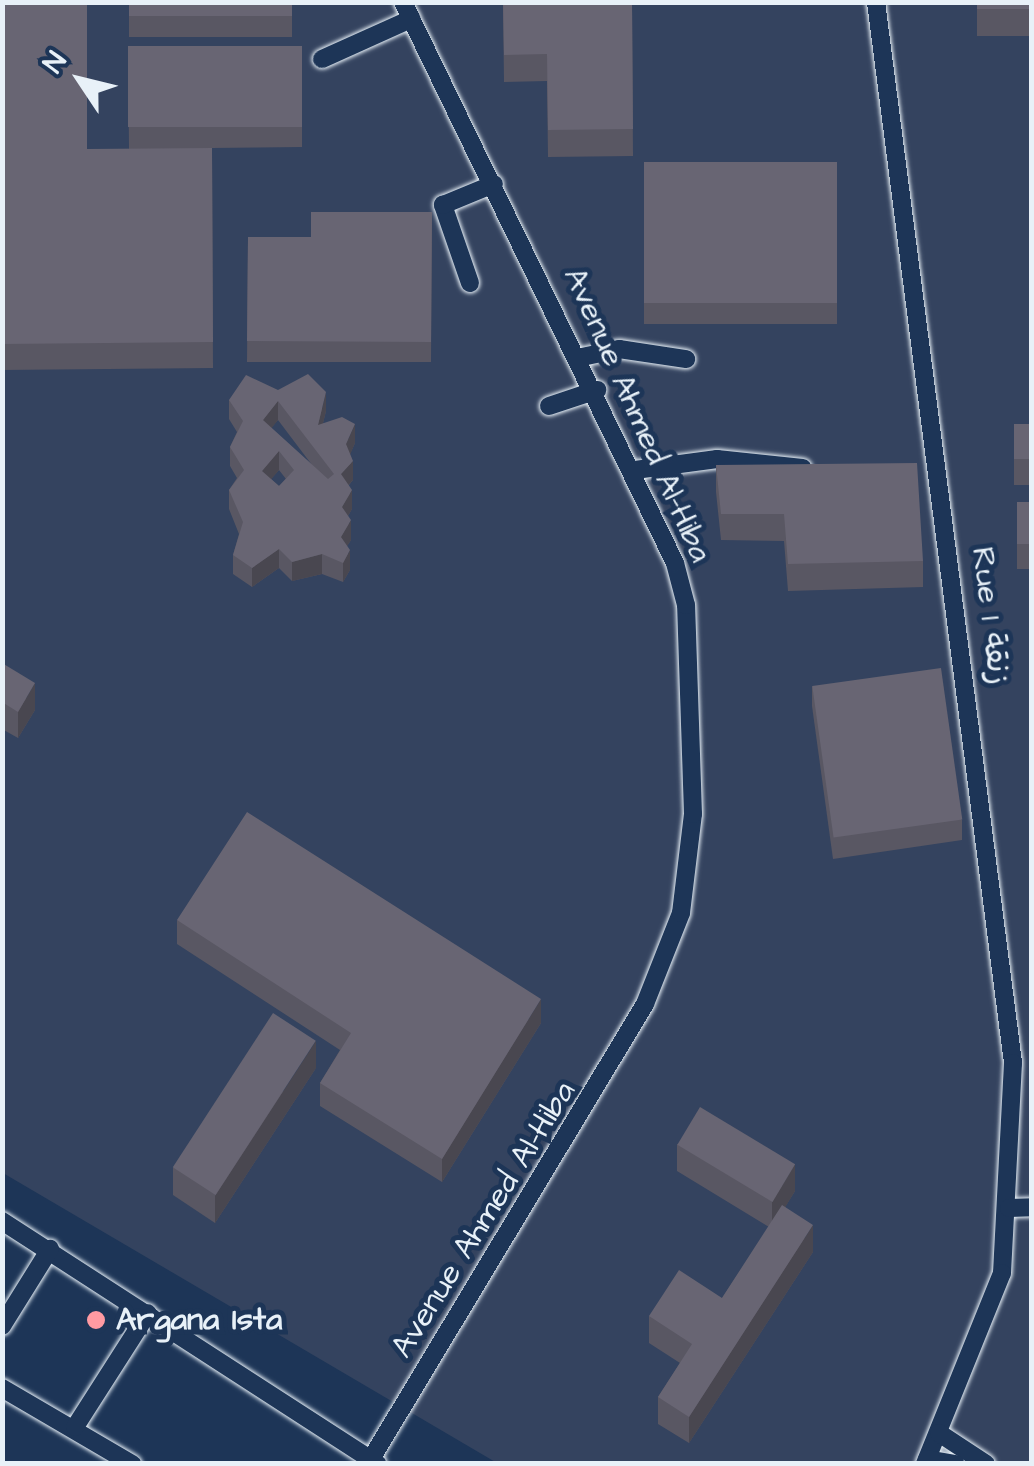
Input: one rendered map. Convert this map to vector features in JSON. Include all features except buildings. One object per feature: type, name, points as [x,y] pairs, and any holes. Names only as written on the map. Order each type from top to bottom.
[{"type":"street","name":"Rue 1 زنقة","points":[[876,2],[1008,978],[1009,1208],[998,1287],[926,1461]]},
{"type":"street","points":[[322,60],[407,11]]},
{"type":"street","name":"Avenue Ahmed Al-Hiba","points":[[372,1462],[616,1062],[681,913],[693,814],[686,604],[635,470],[598,390],[407,11]]},
{"type":"street","points":[[470,283],[442,205],[494,184]]},
{"type":"street","points":[[582,358],[619,349],[686,359]]},
{"type":"street","points":[[549,406],[598,390]]},
{"type":"street","points":[[635,470],[716,459],[831,471]]},
{"type":"street","points":[[1009,1208],[1032,1207]]},
{"type":"street","points":[[2,1221],[372,1462]]},
{"type":"street","points":[[2,1326],[50,1250]]},
{"type":"street","points":[[76,1427],[148,1313]]},
{"type":"street","points":[[2,1388],[76,1427],[132,1464]]},
{"type":"street","points":[[939,1433],[986,1464]]},
{"type":"street","points":[[926,1461],[956,1464]]},
{"type":"shaded area","points":[[2,3],[1031,3],[1031,1463],[497,1463],[3,1173]]},
{"type":"place","name":"Argana Ista","points":[[96,1320]]}]
